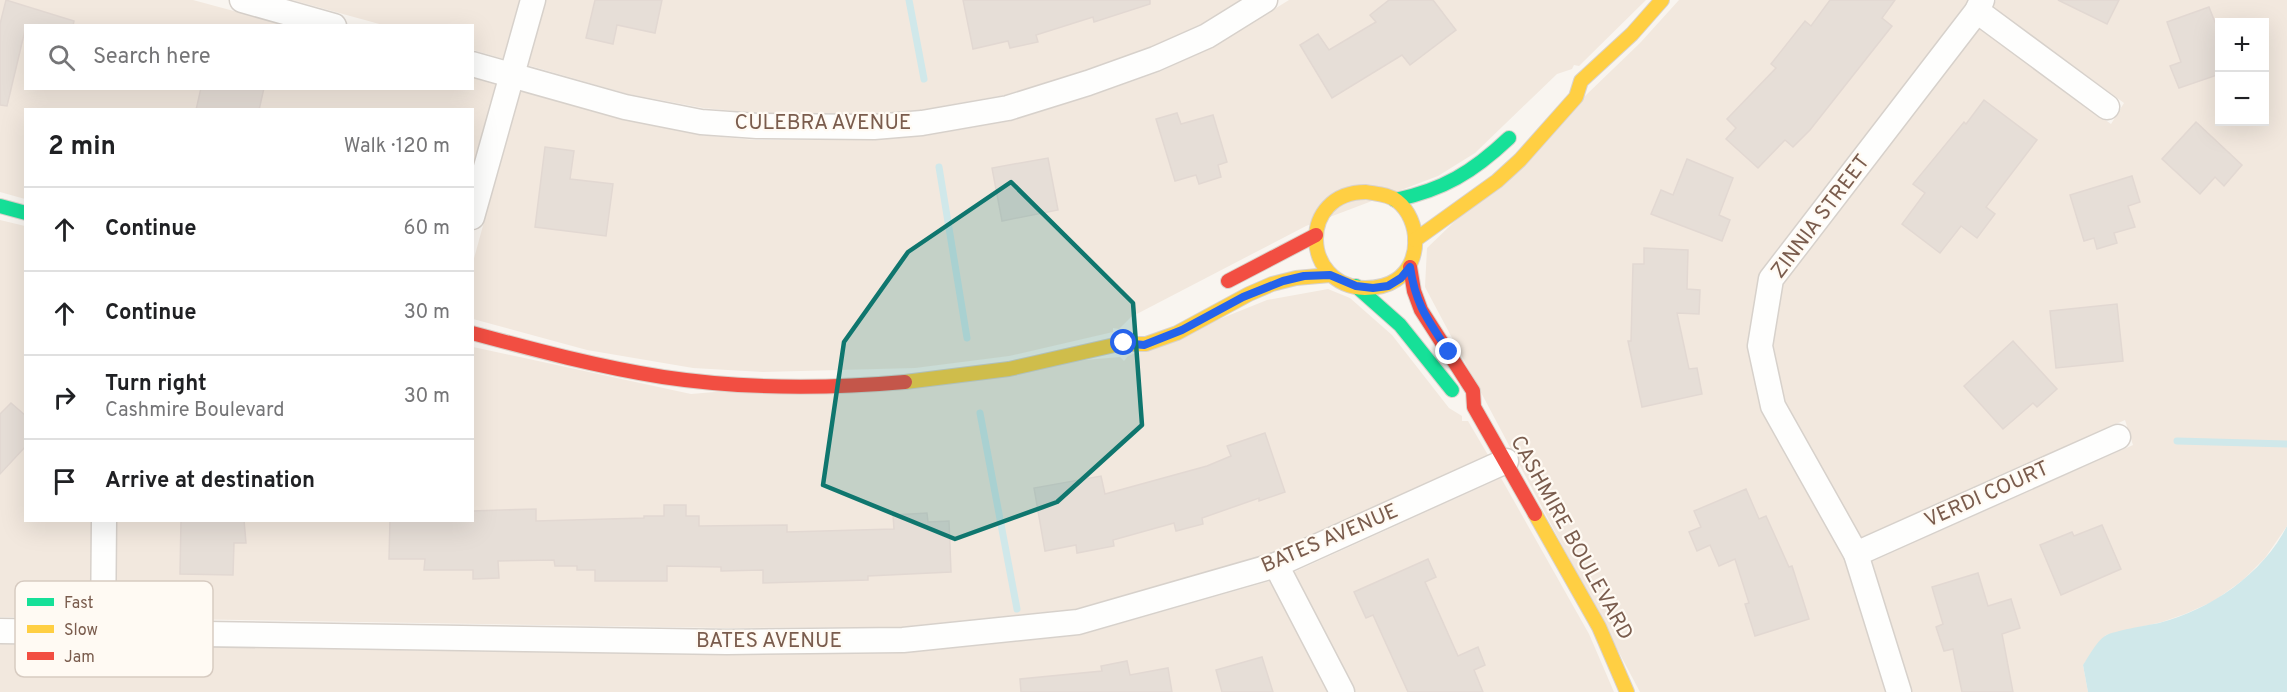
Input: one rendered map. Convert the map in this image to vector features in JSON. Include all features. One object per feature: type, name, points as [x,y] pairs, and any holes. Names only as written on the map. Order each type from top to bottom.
[{"type":"street","points":[[242,0],[327,24]]},
{"type":"street","points":[[474,210],[533,0]]},
{"type":"street","name":"CULEBRA AVENUE","points":[[474,65],[625,106],[701,122],[757,126],[874,127],[922,123],[1008,108],[1088,83],[1155,59],[1207,36],[1265,0]]},
{"type":"street","points":[[1415,240],[1497,181],[1520,160],[1576,97],[1581,81],[1632,34],[1662,0]]},
{"type":"street","points":[[1980,5],[2107,106]]},
{"type":"street","name":"ZINNIA STREET","points":[[1899,692],[1856,554],[1773,406],[1760,346],[1771,279],[1980,5]]},
{"type":"street","points":[[1564,84],[1581,81]]},
{"type":"street","points":[[1330,275],[1323,265],[1316,235],[1319,222],[1334,200],[1347,193],[1366,192],[1395,200],[1421,195],[1449,184],[1481,164],[1516,131]]},
{"type":"street","points":[[474,334],[585,363],[692,381],[763,386],[872,385],[1011,369],[1124,343],[1144,345],[1182,330],[1243,297],[1283,281],[1304,276],[1330,275],[1356,286],[1373,288],[1388,286],[1401,278],[1410,267],[1415,240],[1408,216],[1395,200]]},
{"type":"street","points":[[0,206],[24,212]]},
{"type":"street","points":[[1212,289],[1316,235]]},
{"type":"street","name":"CASHMIRE BOULEVARD","points":[[1410,267],[1414,291],[1421,309],[1473,391],[1474,407],[1599,627],[1627,692]]},
{"type":"street","name":"CASHMIRE BOULEVARD","points":[[1356,286],[1400,325],[1458,398],[1474,407]]},
{"type":"street","points":[[1124,343],[1136,329]]},
{"type":"street","name":"VERDI COURT","points":[[1856,554],[2118,437]]},
{"type":"street","name":"BATES AVENUE","points":[[213,633],[727,642],[903,640],[1078,622],[1276,565],[1506,461]]},
{"type":"street","points":[[103,581],[104,522]]},
{"type":"street","points":[[1276,565],[1342,692]]},
{"type":"highlighted area","points":[[1011,182],[1133,303],[1142,425],[1057,502],[955,539],[823,485],[844,342],[908,252]]},
{"type":"shaded area","points":[[0,0],[193,0],[281,24],[24,24],[24,90],[474,90],[474,78],[497,84],[474,168],[474,108],[24,108],[24,199],[0,192]]},
{"type":"shaded area","points":[[292,0],[520,0],[504,59],[474,50],[474,24],[379,24]]},
{"type":"shaded area","points":[[545,0],[1242,0],[1202,24],[1151,47],[1084,71],[1005,95],[921,110],[873,114],[757,113],[703,108],[628,94],[527,65]]},
{"type":"shaded area","points":[[1289,0],[1646,0],[1579,66],[1574,65],[1572,69],[1557,74],[1475,153],[1438,176],[1306,226],[1131,317],[1119,329],[1113,328],[1113,332],[1009,356],[915,368],[763,372],[693,368],[587,350],[474,319],[474,258],[520,91],[622,119],[699,135],[756,140],[874,140],[924,136],[1010,121],[1159,72],[1211,48]]},
{"type":"shaded area","points":[[1679,0],[1969,0],[1762,270],[1749,344],[1846,560],[1886,692],[1640,692],[1425,287],[1427,248],[1640,43]]},
{"type":"shaded area","points":[[1996,0],[2287,0],[2287,526],[2265,558],[2243,580],[2214,601],[2162,622],[2106,635],[2083,665],[2088,692],[1911,692],[1871,562],[2133,445],[2125,420],[1861,538],[1784,400],[1773,346],[1782,285],[1979,28],[2111,124],[2124,103],[1993,7]]},
{"type":"shaded area","points":[[0,220],[24,226],[24,522],[92,522],[91,581],[15,581],[15,617],[0,617]]},
{"type":"shaded area","points":[[1328,289],[1350,298],[1392,335],[1449,408],[1462,416],[1462,421],[1468,421],[1488,455],[1272,553],[1076,609],[903,627],[727,628],[213,620],[213,581],[115,581],[116,522],[474,522],[474,347],[691,394],[1120,357],[1124,361],[1128,356],[1267,300]]},
{"type":"shaded area","points":[[1501,478],[1589,634],[1614,692],[1355,692],[1294,572]]},
{"type":"shaded area","points":[[1270,581],[1328,692],[0,692],[0,644],[15,644],[15,677],[213,677],[213,647],[727,655],[904,653],[1081,635]]},
{"type":"water","points":[[2287,526],[2287,692],[2088,692],[2083,665],[2102,639],[2115,632],[2178,617],[2216,599],[2233,588],[2264,560]]},
{"type":"building","points":[[6,0],[74,21],[73,24],[24,24],[24,34],[7,106],[0,105],[0,24]]},
{"type":"building","points":[[595,0],[662,0],[655,33],[617,25],[613,44],[586,38]]},
{"type":"building","points":[[963,0],[1150,0],[1150,4],[1094,22],[1093,17],[1036,35],[1038,42],[1010,48],[1008,41],[973,49]]},
{"type":"building","points":[[1389,0],[1433,0],[1456,30],[1410,65],[1402,55],[1332,98],[1300,45],[1318,34],[1329,50],[1376,22],[1370,15]]},
{"type":"building","points":[[1830,0],[1895,0],[1882,18],[1892,26],[1810,130],[1793,147],[1785,140],[1758,168],[1726,139],[1736,128],[1727,119],[1776,68],[1771,64],[1805,21],[1811,26]]},
{"type":"building","points":[[2058,0],[2119,0],[2107,24]]},
{"type":"building","points":[[2209,7],[2215,22],[2215,76],[2179,88],[2170,66],[2181,62],[2167,22]]},
{"type":"building","points":[[201,90],[264,90],[259,108],[196,108]]},
{"type":"building","points":[[1984,100],[2037,140],[1986,207],[1995,214],[1977,238],[1961,226],[1940,253],[1902,224],[1925,193],[1913,184]]},
{"type":"building","points":[[1177,113],[1181,124],[1213,115],[1227,162],[1218,165],[1221,177],[1199,184],[1196,175],[1175,181],[1156,119]]},
{"type":"building","points":[[2196,122],[2242,165],[2224,186],[2215,177],[2200,194],[2162,159]]},
{"type":"building","points":[[545,147],[574,151],[570,179],[613,184],[606,236],[535,227]]},
{"type":"building","points":[[1048,158],[1058,210],[1002,221],[992,168]]},
{"type":"building","points":[[1687,159],[1733,178],[1719,215],[1730,220],[1722,241],[1651,214],[1661,190],[1673,195]]},
{"type":"building","points":[[2132,176],[2140,202],[2128,206],[2135,227],[2114,233],[2117,243],[2097,249],[2094,238],[2084,241],[2070,195]]},
{"type":"building","points":[[1644,248],[1688,250],[1687,289],[1700,290],[1699,314],[1677,313],[1689,369],[1697,368],[1702,394],[1642,407],[1628,341],[1631,341],[1633,264],[1644,264]]},
{"type":"building","points":[[2117,304],[2123,361],[2056,368],[2050,311]]},
{"type":"building","points":[[2013,341],[2057,389],[2037,407],[2033,403],[2003,429],[1964,386]]},
{"type":"building","points":[[11,403],[24,414],[24,448],[0,474],[0,414]]},
{"type":"building","points":[[1265,433],[1285,492],[1259,501],[1259,498],[1202,518],[1203,524],[1176,531],[1174,523],[1113,540],[1114,546],[1077,553],[1076,545],[1045,551],[1034,488],[1101,476],[1105,494],[1207,466],[1231,456],[1227,446]]},
{"type":"building","points":[[1746,489],[1759,519],[1766,516],[1789,567],[1792,566],[1809,619],[1755,636],[1745,604],[1749,603],[1735,559],[1719,566],[1710,545],[1697,551],[1689,532],[1701,527],[1694,511]]},
{"type":"building","points":[[664,505],[686,505],[686,516],[699,516],[699,526],[787,525],[787,532],[894,529],[893,515],[927,513],[928,522],[949,521],[951,572],[868,576],[868,580],[763,583],[763,570],[721,571],[721,567],[667,566],[667,581],[595,581],[595,570],[577,570],[577,566],[555,566],[554,560],[498,561],[499,578],[473,579],[473,570],[424,570],[425,559],[389,559],[390,522],[474,522],[474,511],[536,509],[536,521],[664,516]]},
{"type":"building","points":[[181,522],[244,522],[246,543],[234,543],[233,575],[180,574]]},
{"type":"building","points":[[2102,525],[2121,569],[2061,595],[2040,545],[2072,532],[2074,536]]},
{"type":"building","points":[[1428,559],[1436,577],[1425,582],[1458,656],[1478,647],[1485,665],[1474,670],[1483,692],[1408,692],[1373,615],[1366,618],[1354,592]]},
{"type":"building","points":[[1978,573],[1988,606],[2011,599],[2020,628],[2002,634],[2013,692],[1962,692],[1953,649],[1944,651],[1936,627],[1943,624],[1932,587]]},
{"type":"building","points":[[1262,657],[1273,692],[1222,692],[1216,670]]},
{"type":"building","points":[[1127,661],[1130,675],[1168,668],[1172,692],[1021,692],[1020,679],[1102,671],[1101,666]]},
{"type":"waterway","points":[[909,0],[924,79]]},
{"type":"waterway","points":[[939,167],[967,338]]},
{"type":"waterway","points":[[980,413],[1017,609]]},
{"type":"waterway","points":[[2177,441],[2287,444]]},
{"type":"traffic: fast","points":[[1395,200],[1428,191],[1456,178],[1483,161],[1509,138]]},
{"type":"traffic: fast","points":[[0,206],[24,212]]},
{"type":"traffic: fast","points":[[1356,286],[1400,325],[1452,390]]},
{"type":"traffic: slow","points":[[1415,240],[1497,181],[1520,160],[1576,97],[1581,81],[1632,34],[1662,0]]},
{"type":"traffic: slow","points":[[1366,192],[1397,201],[1411,219],[1415,241],[1414,253],[1404,273],[1389,284],[1365,288],[1344,283],[1329,272],[1319,257],[1316,239],[1319,222],[1328,207],[1344,196],[1366,192]]},
{"type":"traffic: slow","points":[[905,382],[1009,369],[1119,344],[1146,344],[1177,333],[1272,284],[1296,278],[1330,275]]},
{"type":"traffic: slow","points":[[1535,514],[1599,627],[1627,692]]},
{"type":"traffic: jam","points":[[1228,281],[1316,235]]},
{"type":"traffic: jam","points":[[1410,267],[1414,291],[1421,310],[1473,391],[1474,407],[1535,514]]},
{"type":"traffic: jam","points":[[474,334],[591,363],[693,381],[784,387],[905,382]]},
{"type":"route","points":[[1124,343],[1144,345],[1182,330],[1263,287],[1283,281],[1304,276],[1330,275],[1342,282],[1373,288],[1388,286],[1401,278],[1410,267],[1414,291],[1421,309],[1449,352]]}]
